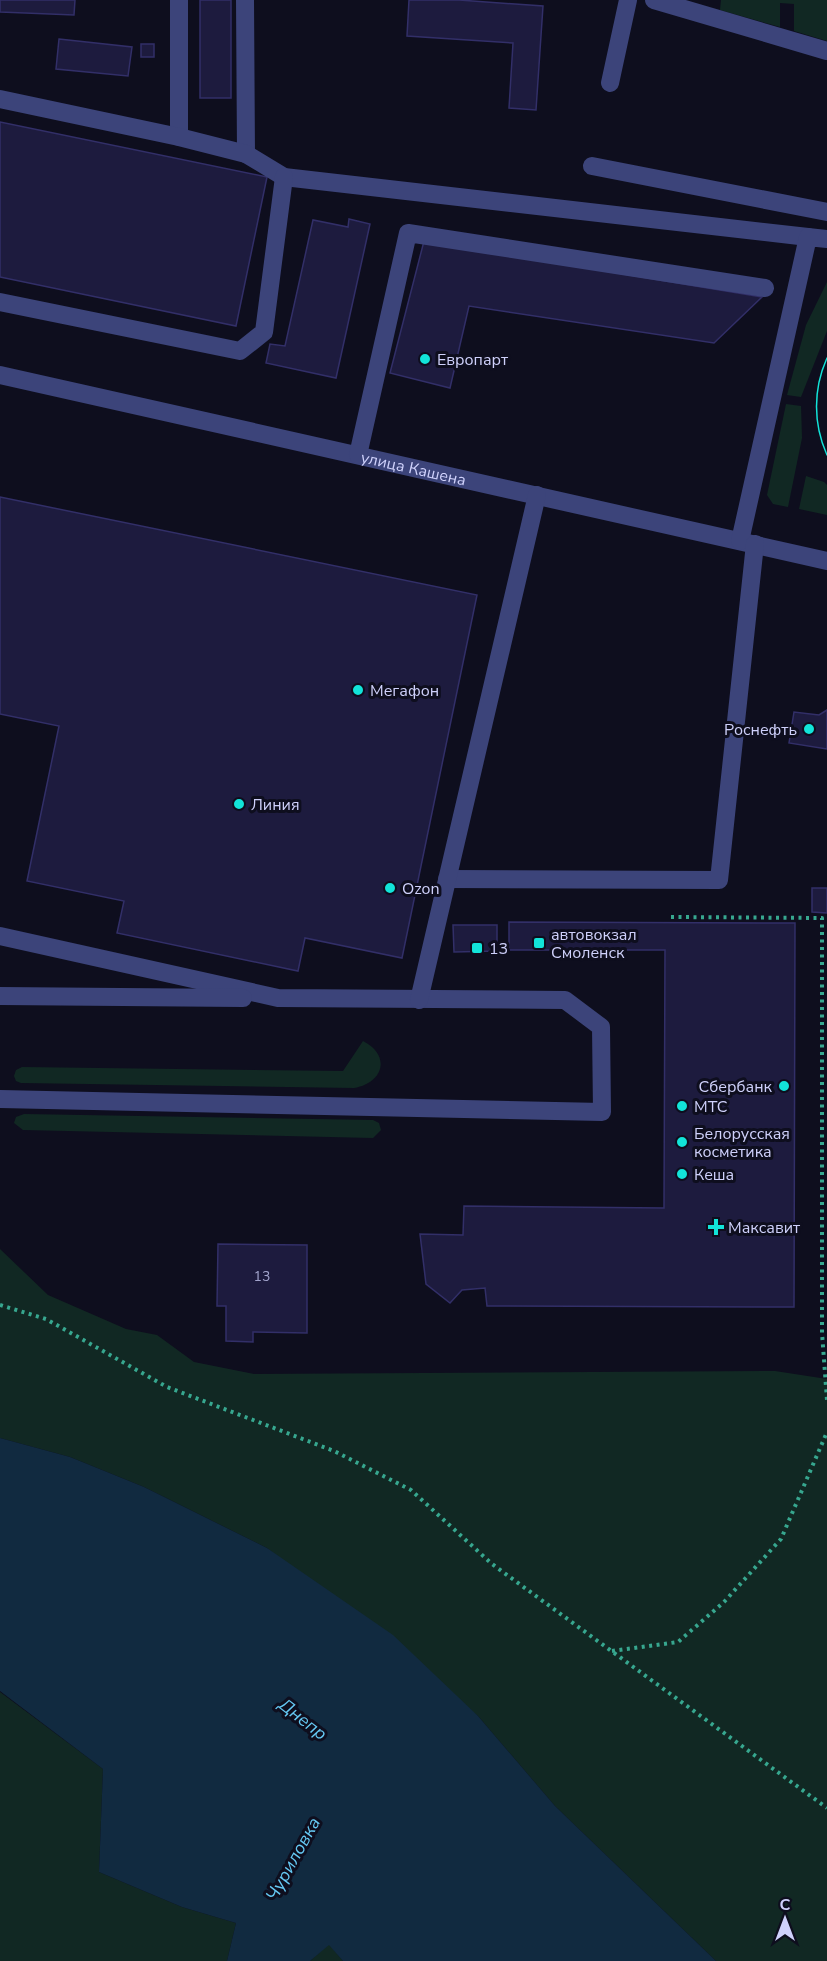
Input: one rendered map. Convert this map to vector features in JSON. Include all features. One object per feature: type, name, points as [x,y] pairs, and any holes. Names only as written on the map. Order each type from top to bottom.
[{"type":"street","points":[[179,0],[179,137]]},
{"type":"street","points":[[245,0],[246,154]]},
{"type":"street","points":[[610,83],[628,0]]},
{"type":"street","points":[[654,0],[827,51]]},
{"type":"street","points":[[0,99],[179,137],[246,154],[284,177],[827,239]]},
{"type":"street","points":[[592,166],[827,212]]},
{"type":"street","points":[[0,302],[240,351],[264,332],[284,177]]},
{"type":"street","points":[[358,455],[408,233],[765,288]]},
{"type":"street","points":[[447,879],[719,880],[748,542],[808,237]]},
{"type":"street","name":"улица Кашена","points":[[0,375],[827,561]]},
{"type":"street","points":[[419,1000],[537,495]]},
{"type":"street","points":[[0,936],[278,998]]},
{"type":"street","points":[[0,996],[566,1000],[601,1027],[602,1112],[0,1099]]},
{"type":"path","points":[[671,917],[824,918],[822,1333],[827,1400]]},
{"type":"path","points":[[0,1305],[46,1319],[167,1387],[334,1451],[411,1490],[492,1564],[827,1808]]},
{"type":"path","points":[[611,1651],[678,1642],[724,1602],[781,1539],[827,1432]]},
{"type":"green space","points":[[721,0],[827,0],[827,41],[794,31],[794,4],[780,3],[780,27],[720,10]]},
{"type":"green space","points":[[827,282],[827,331],[801,397],[787,395],[806,325]]},
{"type":"green space","points":[[786,404],[801,406],[802,438],[788,507],[773,504],[767,495]]},
{"type":"green space","points":[[806,476],[827,485],[827,515],[799,509]]},
{"type":"green space","points":[[363,1041],[378,1054],[380,1068],[372,1081],[354,1088],[21,1083],[16,1081],[14,1076],[16,1070],[22,1067],[343,1071]]},
{"type":"green space","points":[[24,1114],[373,1120],[379,1123],[381,1130],[373,1138],[23,1130],[14,1123],[16,1117]]},
{"type":"green space","points":[[0,1249],[48,1295],[126,1329],[157,1335],[194,1362],[254,1374],[775,1371],[827,1379],[827,1961],[716,1961],[555,1806],[478,1716],[267,1548],[144,1487],[70,1457],[0,1438]]},
{"type":"green space","points":[[0,1692],[103,1769],[99,1872],[182,1907],[236,1923],[227,1961],[0,1961]]},
{"type":"green space","points":[[329,1944],[343,1961],[310,1961]]},
{"type":"water","points":[[0,1438],[70,1457],[144,1487],[267,1548],[393,1635],[478,1716],[555,1806],[716,1961],[343,1961],[329,1945],[310,1961],[227,1961],[236,1923],[182,1907],[99,1872],[103,1769],[0,1691]]},
{"type":"building","points":[[0,0],[75,0],[74,15],[0,12]]},
{"type":"building","points":[[200,0],[231,0],[231,98],[200,98]]},
{"type":"building","points":[[409,0],[459,0],[543,6],[536,110],[509,108],[513,43],[407,36]]},
{"type":"building","points":[[59,39],[132,47],[128,76],[56,69]]},
{"type":"building","points":[[141,44],[154,44],[154,57],[141,57]]},
{"type":"building","points":[[0,122],[267,177],[236,326],[0,277]]},
{"type":"building","points":[[349,219],[370,224],[336,378],[266,363],[270,344],[285,346],[313,220],[348,227]]},
{"type":"building","points":[[424,241],[762,297],[714,343],[469,306],[450,388],[390,373]]},
{"type":"building","name":"Линия","points":[[0,497],[477,595],[402,958],[305,938],[298,971],[117,933],[124,901],[27,881],[59,726],[0,714]]},
{"type":"building","name":"Роснефть","points":[[827,710],[827,749],[789,743],[794,712],[819,715]]},
{"type":"building","points":[[812,888],[827,888],[827,913],[812,912]]},
{"type":"building","points":[[509,922],[795,923],[794,1307],[487,1306],[485,1288],[462,1290],[450,1303],[426,1284],[420,1234],[463,1235],[464,1206],[664,1208],[665,950],[509,950]]},
{"type":"building","points":[[453,925],[497,925],[497,951],[454,952]]},
{"type":"building","points":[[218,1244],[307,1245],[307,1333],[253,1332],[253,1342],[226,1341],[226,1306],[217,1306]]},
{"type":"tram line","points":[[827,358],[819,382],[816,406],[819,431],[827,455]]},
{"type":"place","name":"Европарт","points":[[425,359]]},
{"type":"place","name":"Мегафон","points":[[358,690]]},
{"type":"place","name":"Роснефть","points":[[809,729]]},
{"type":"place","name":"Линия","points":[[239,804]]},
{"type":"place","name":"Ozon","points":[[390,888]]},
{"type":"place","name":"автовокзал Смоленск","points":[[539,943]]},
{"type":"place","name":"13","points":[[477,948]]},
{"type":"place","name":"Сбербанк","points":[[784,1086]]},
{"type":"place","name":"МТС","points":[[682,1106]]},
{"type":"place","name":"Белорусская косметика","points":[[682,1142]]},
{"type":"place","name":"Кеша","points":[[682,1174]]},
{"type":"place","name":"Максавит","points":[[716,1227]]},
{"type":"water label","name":"Днепр","points":[[303,1719]]},
{"type":"water label","name":"Чуриловка","points":[[293,1859]]}]
